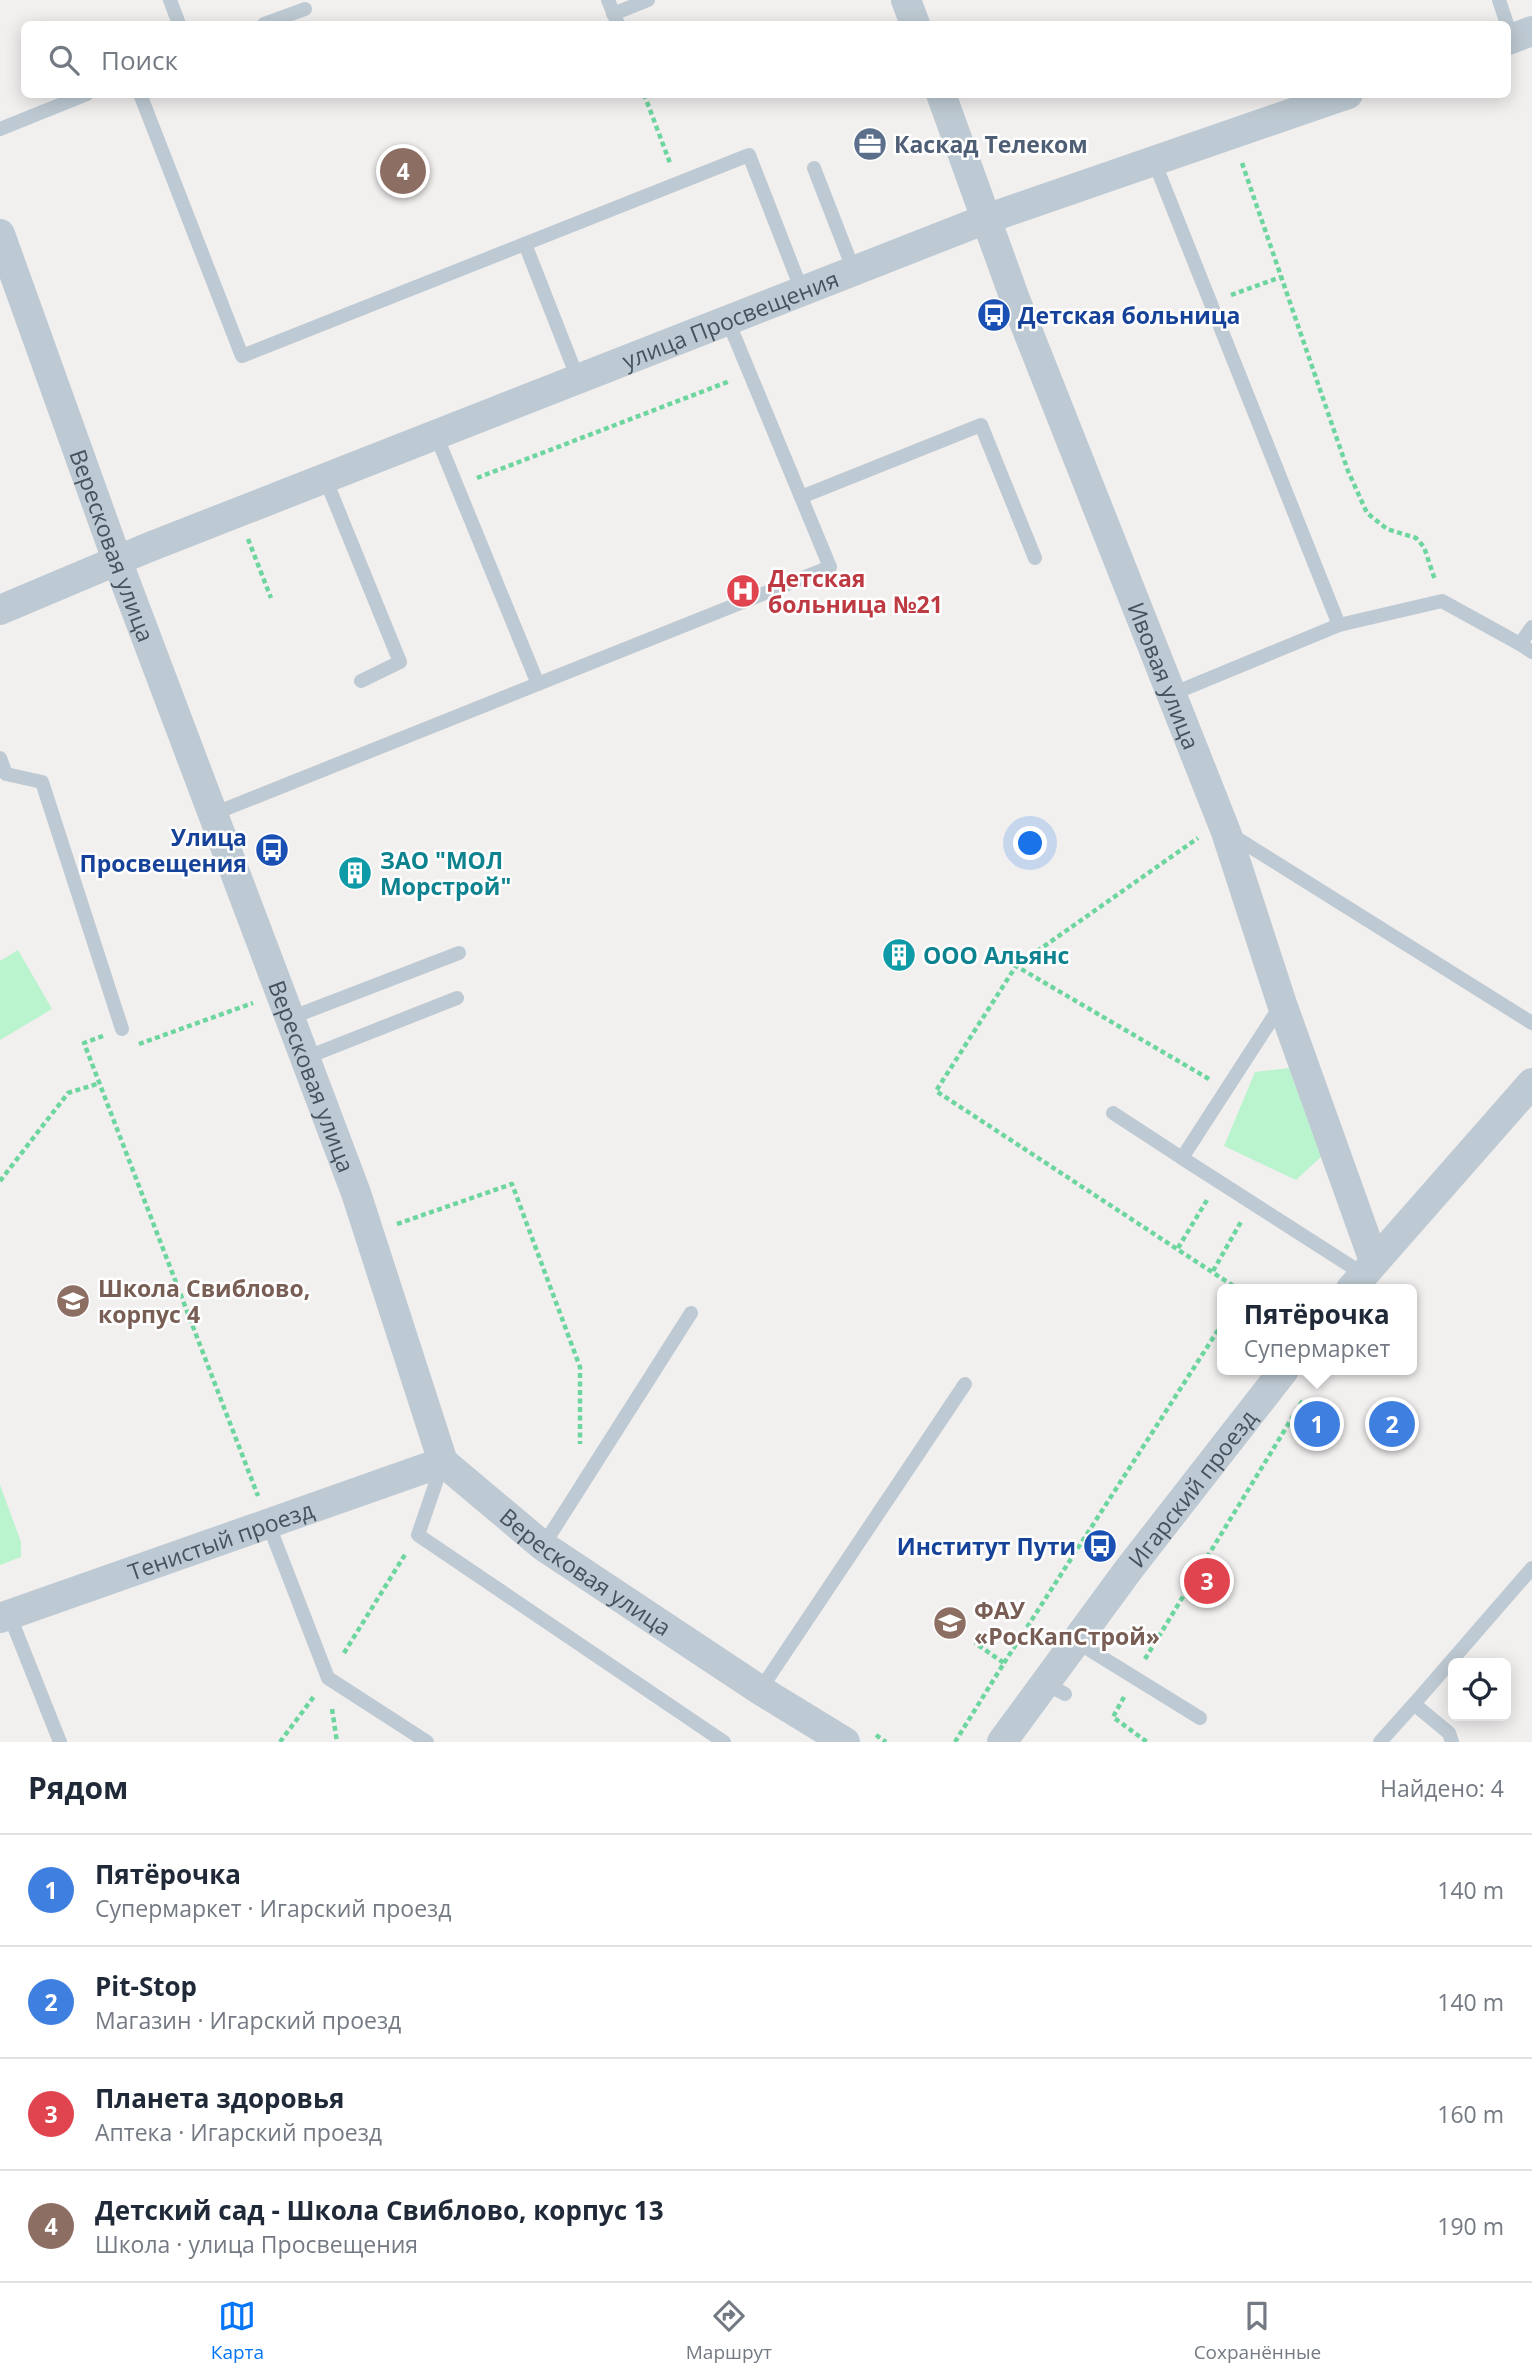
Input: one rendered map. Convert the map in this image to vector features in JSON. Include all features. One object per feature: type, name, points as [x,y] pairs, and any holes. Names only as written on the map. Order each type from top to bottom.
[{"type":"street","points":[[906,0],[914,21]]},
{"type":"street","name":"Ивовая улица","points":[[942,98],[1020,311],[1224,827],[1282,1004],[1363,1275]]},
{"type":"street","name":"улица Просвещения","points":[[0,610],[238,512],[986,219],[1336,98]]},
{"type":"street","name":"Вересковая улица","points":[[0,234],[117,560],[369,1234],[443,1462],[543,1546],[760,1690],[845,1742]]},
{"type":"street","points":[[1363,1275],[1532,1083]]},
{"type":"street","name":"Игарский проезд","points":[[1002,1742],[1055,1689],[1077,1642],[1129,1569],[1280,1375]]},
{"type":"street","name":"Тенистый проезд","points":[[5,1616],[96,1592],[198,1555],[268,1523],[443,1462]]},
{"type":"lane","points":[[170,0],[178,21]]},
{"type":"lane","points":[[613,13],[648,0]]},
{"type":"lane","points":[[1499,0],[1508,21]]},
{"type":"lane","points":[[272,21],[305,9]]},
{"type":"lane","points":[[0,129],[77,98]]},
{"type":"lane","points":[[142,98],[242,356],[749,155],[802,291]]},
{"type":"lane","points":[[1154,161],[1339,625]]},
{"type":"lane","points":[[814,168],[854,271]]},
{"type":"lane","points":[[525,244],[578,379]]},
{"type":"lane","points":[[213,814],[830,567],[728,321]]},
{"type":"lane","points":[[801,497],[981,425],[1035,558]]},
{"type":"lane","points":[[436,435],[538,684]]},
{"type":"lane","points":[[325,478],[400,662],[361,681]]},
{"type":"lane","points":[[1172,694],[1339,625],[1442,601],[1526,648],[1532,627]]},
{"type":"lane","points":[[0,758],[6,774],[42,782],[122,1030]]},
{"type":"lane","points":[[1224,827],[1532,1023]]},
{"type":"lane","points":[[285,1006],[459,953]]},
{"type":"lane","points":[[305,1058],[457,998]]},
{"type":"lane","points":[[1182,1158],[1282,1004]]},
{"type":"lane","points":[[1113,1114],[1363,1275]]},
{"type":"lane","points":[[543,1546],[691,1313]]},
{"type":"lane","points":[[760,1690],[965,1384]]},
{"type":"lane","points":[[443,1462],[418,1535],[724,1742]]},
{"type":"lane","points":[[268,1523],[328,1678],[427,1742]]},
{"type":"lane","points":[[1380,1742],[1532,1568]]},
{"type":"lane","points":[[5,1616],[60,1742]]},
{"type":"lane","points":[[1077,1642],[1200,1718]]},
{"type":"lane","points":[[1414,1704],[1450,1733],[1452,1742]]},
{"type":"path","points":[[645,98],[677,184]]},
{"type":"path","points":[[1232,134],[1348,471],[1367,513],[1387,528],[1416,538],[1424,547],[1442,601]]},
{"type":"path","points":[[1210,302],[1281,277]]},
{"type":"path","points":[[456,486],[749,374]]},
{"type":"path","points":[[238,512],[271,598]]},
{"type":"path","points":[[1224,827],[1016,966],[936,1091],[1231,1284]]},
{"type":"path","points":[[1016,966],[1228,1090]]},
{"type":"path","points":[[268,1523],[84,1043],[122,1030],[125,1049],[285,1006]]},
{"type":"path","points":[[0,1181],[68,1093],[100,1083]]},
{"type":"path","points":[[1178,1248],[1218,1181]]},
{"type":"path","points":[[369,1234],[512,1184],[580,1367],[580,1487]]},
{"type":"path","points":[[1213,1271],[1253,1203]]},
{"type":"path","points":[[955,1742],[1217,1333]]},
{"type":"path","points":[[1314,1382],[1318,1375]]},
{"type":"path","points":[[1147,1742],[1113,1717],[1134,1677],[1307,1394]]},
{"type":"path","points":[[280,1742],[328,1678],[418,1535]]},
{"type":"path","points":[[975,1643],[1004,1663]]},
{"type":"path","points":[[328,1678],[337,1742]]},
{"type":"green space","points":[[18,950],[52,1009],[0,1040],[0,961]]},
{"type":"green space","points":[[1289,1068],[1321,1157],[1296,1180],[1224,1146],[1255,1072]]},
{"type":"green space","points":[[0,1485],[21,1542],[21,1557],[0,1565]]},
{"type":"place","name":"Каскад Телеком","points":[[870,144]]},
{"type":"place","name":"Детский сад - Школа Свиблово, корпус 13","points":[[403,171]]},
{"type":"place","name":"Детская больница","points":[[994,315]]},
{"type":"place","name":"Детская больница №21","points":[[743,591]]},
{"type":"place","name":"Улица Просвещения","points":[[272,850]]},
{"type":"place","name":"ЗАО \"МОЛ Морстрой\"","points":[[355,873]]},
{"type":"place","name":"ООО Альянс","points":[[899,955]]},
{"type":"place","name":"Школа Свиблово, корпус 4","points":[[73,1301]]},
{"type":"place","name":"Пятёрочка","points":[[1317,1424]]},
{"type":"place","name":"Pit-Stop","points":[[1392,1424]]},
{"type":"place","name":"Институт Пути","points":[[1100,1546]]},
{"type":"place","name":"Планета здоровья","points":[[1207,1581]]},
{"type":"place","name":"ФАУ «РосКапСтрой»","points":[[950,1623]]}]
